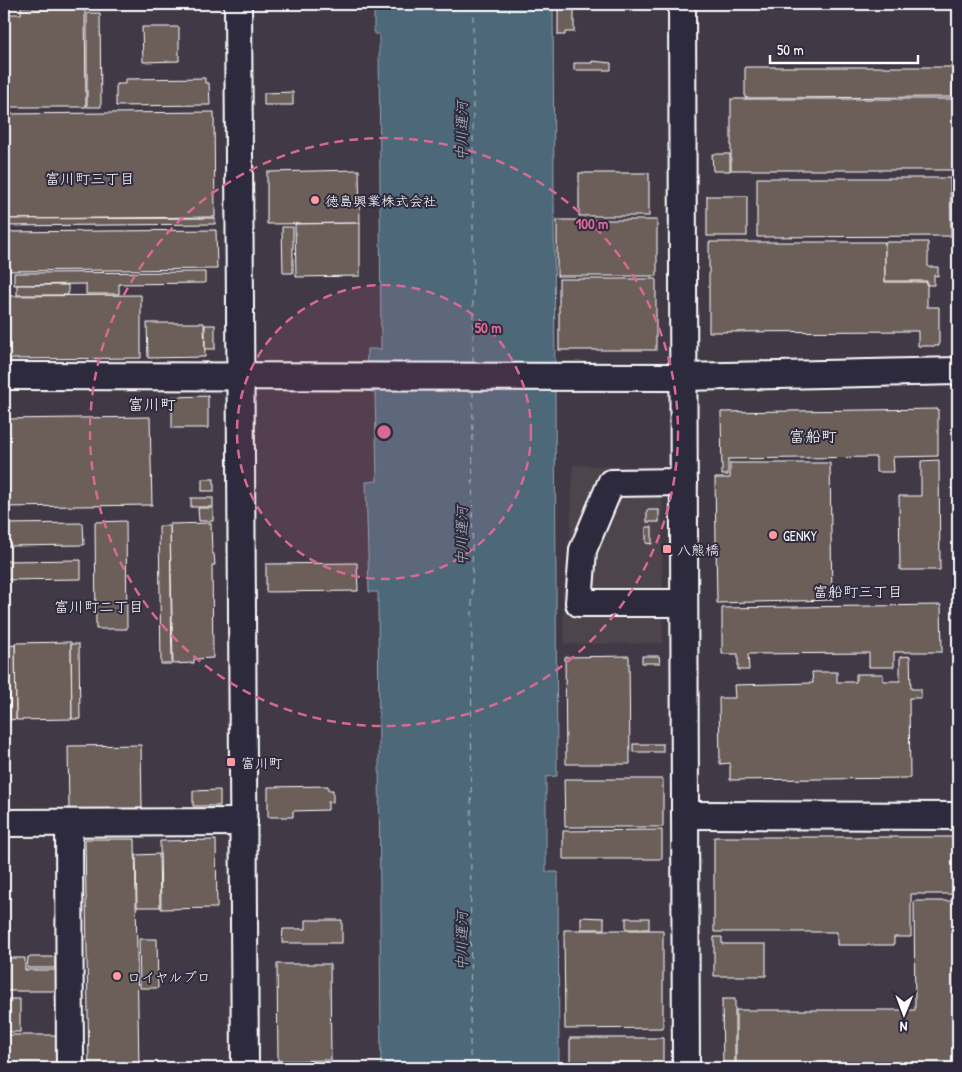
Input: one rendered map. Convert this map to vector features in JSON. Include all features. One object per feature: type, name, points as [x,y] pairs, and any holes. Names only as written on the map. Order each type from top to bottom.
[{"type":"street","points":[[238,4],[245,1068]]},
{"type":"street","points":[[682,4],[686,1068]]},
{"type":"street","points":[[4,376],[683,378],[958,371]]},
{"type":"street","points":[[684,482],[611,482],[583,550],[580,603],[684,602]]},
{"type":"street","points":[[685,815],[958,816]]},
{"type":"street","points":[[4,823],[244,822]]},
{"type":"street","points":[[69,823],[70,1068]]},
{"type":"shaded area","points":[[573,465],[662,468],[663,643],[565,644],[562,591],[569,572]]},
{"type":"water","name":"中川運河","points":[[374,4],[553,4],[557,776],[546,777],[546,872],[558,872],[559,1068],[381,1068],[378,592],[369,592],[366,482],[377,481],[375,392],[366,391],[367,349],[381,349],[379,34],[374,34]]},
{"type":"building","points":[[558,4],[574,4],[574,32],[565,32],[565,35],[558,35]]},
{"type":"building","points":[[21,6],[85,6],[86,107],[4,107],[4,14],[21,14]]},
{"type":"building","points":[[87,13],[100,13],[101,107],[87,107]]},
{"type":"building","points":[[142,27],[179,27],[179,61],[143,62]]},
{"type":"building","points":[[592,61],[611,63],[611,70],[574,70],[574,63],[592,63]]},
{"type":"building","points":[[745,67],[953,67],[953,97],[745,98]]},
{"type":"building","points":[[205,78],[205,83],[209,83],[210,105],[116,106],[116,84],[125,84],[125,79]]},
{"type":"building","points":[[293,92],[293,105],[264,105],[264,93]]},
{"type":"building","points":[[731,99],[955,99],[955,170],[731,170]]},
{"type":"building","points":[[214,112],[215,217],[4,219],[4,114]]},
{"type":"building","points":[[712,154],[730,154],[730,171],[713,171]]},
{"type":"building","points":[[359,170],[360,223],[267,224],[267,172]]},
{"type":"building","points":[[579,173],[649,173],[649,216],[579,216]]},
{"type":"building","points":[[757,178],[950,178],[951,236],[757,237]]},
{"type":"building","points":[[707,196],[747,196],[747,236],[707,236]]},
{"type":"building","points":[[215,218],[215,224],[4,226],[4,219]]},
{"type":"building","points":[[557,220],[657,220],[657,276],[557,276]]},
{"type":"building","points":[[360,223],[360,276],[296,277],[295,224]]},
{"type":"building","points":[[282,227],[293,227],[293,273],[283,273]]},
{"type":"building","points":[[216,230],[217,269],[4,271],[4,232]]},
{"type":"building","points":[[709,242],[885,242],[885,282],[927,282],[927,307],[939,307],[939,346],[918,346],[918,331],[709,332]]},
{"type":"building","points":[[885,242],[928,242],[928,267],[938,267],[938,276],[934,275],[934,285],[927,285],[927,281],[885,281]]},
{"type":"building","points":[[205,272],[205,283],[119,284],[119,294],[86,294],[86,284],[14,285],[14,273]]},
{"type":"building","points":[[559,279],[656,279],[656,350],[559,350]]},
{"type":"building","points":[[17,285],[68,285],[68,295],[17,295]]},
{"type":"building","points":[[141,295],[141,358],[4,359],[4,296]]},
{"type":"building","points":[[147,323],[204,323],[205,357],[148,358]]},
{"type":"building","points":[[205,325],[215,325],[215,349],[205,349]]},
{"type":"building","points":[[208,396],[208,428],[172,428],[172,397]]},
{"type":"building","points":[[938,409],[938,456],[893,457],[894,472],[876,472],[876,457],[728,459],[728,475],[722,475],[721,412]]},
{"type":"building","points":[[150,417],[152,505],[4,507],[4,419]]},
{"type":"building","points":[[939,460],[940,570],[900,570],[899,496],[921,496],[921,461]]},
{"type":"building","points":[[730,463],[830,463],[832,600],[717,603],[715,478],[730,478]]},
{"type":"building","points":[[202,479],[214,479],[214,491],[202,491]]},
{"type":"building","points":[[191,498],[213,498],[213,507],[191,507]]},
{"type":"building","points":[[198,508],[213,508],[213,521],[199,521]]},
{"type":"building","points":[[647,510],[659,510],[659,522],[647,522]]},
{"type":"building","points":[[126,521],[127,629],[96,629],[95,522]]},
{"type":"building","points":[[83,523],[84,545],[5,546],[5,524]]},
{"type":"building","points":[[211,523],[212,553],[214,554],[215,565],[212,565],[213,658],[194,659],[194,663],[173,664],[170,524]]},
{"type":"building","points":[[159,526],[170,526],[172,664],[161,664]]},
{"type":"building","points":[[646,527],[652,527],[652,544],[646,543]]},
{"type":"building","points":[[81,560],[81,579],[4,580],[4,561]]},
{"type":"building","points":[[357,563],[358,591],[266,592],[266,564]]},
{"type":"building","points":[[941,605],[942,652],[894,652],[894,667],[869,667],[869,653],[748,654],[749,670],[738,670],[738,654],[722,654],[722,608]]},
{"type":"building","points":[[71,642],[72,719],[16,720],[15,643]]},
{"type":"building","points":[[71,644],[79,644],[80,719],[72,719]]},
{"type":"building","points":[[15,645],[16,719],[10,720],[9,646]]},
{"type":"building","points":[[629,656],[630,764],[566,764],[565,657]]},
{"type":"building","points":[[642,656],[659,656],[660,663],[642,663]]},
{"type":"building","points":[[910,656],[911,689],[921,689],[921,698],[909,698],[910,778],[730,780],[730,763],[720,764],[719,698],[735,698],[734,685],[813,683],[812,672],[837,672],[837,682],[856,682],[856,674],[883,674],[883,681],[900,681],[900,657]]},
{"type":"building","points":[[633,744],[663,744],[663,752],[633,752]]},
{"type":"building","points":[[141,745],[142,809],[69,810],[68,746]]},
{"type":"building","points":[[564,779],[663,779],[663,827],[565,827]]},
{"type":"building","points":[[328,786],[328,790],[333,790],[333,802],[328,802],[328,810],[293,811],[293,817],[268,817],[268,787]]},
{"type":"building","points":[[220,790],[220,806],[193,806],[193,791]]},
{"type":"building","points":[[662,830],[662,859],[563,859],[563,831]]},
{"type":"building","points":[[714,837],[958,837],[958,894],[911,894],[911,937],[894,937],[894,945],[837,945],[837,932],[714,932]]},
{"type":"building","points":[[85,839],[135,839],[139,1068],[89,1068]]},
{"type":"building","points":[[216,840],[217,908],[161,909],[160,841]]},
{"type":"building","points":[[159,854],[160,907],[137,907],[136,855]]},
{"type":"building","points":[[914,901],[958,901],[958,1068],[736,1068],[736,1010],[915,1010]]},
{"type":"building","points":[[581,917],[604,918],[604,929],[581,929]]},
{"type":"building","points":[[626,918],[649,918],[649,929],[626,929]]},
{"type":"building","points":[[306,920],[342,920],[342,943],[282,943],[283,929],[306,929]]},
{"type":"building","points":[[564,930],[663,930],[663,1028],[565,1029]]},
{"type":"building","points":[[714,937],[722,937],[722,944],[766,944],[766,976],[714,976]]},
{"type":"building","points":[[139,939],[157,939],[158,988],[140,988]]},
{"type":"building","points":[[28,957],[55,957],[55,968],[27,968]]},
{"type":"building","points":[[4,958],[25,958],[25,970],[56,970],[56,991],[4,991]]},
{"type":"building","points":[[277,964],[330,964],[331,1060],[278,1061]]},
{"type":"building","points":[[4,999],[20,999],[20,1032],[4,1032]]},
{"type":"building","points":[[722,999],[735,999],[735,1068],[723,1068]]},
{"type":"building","points":[[4,1035],[58,1035],[57,1068],[4,1068]]},
{"type":"building","points":[[570,1038],[663,1038],[663,1068],[570,1068]]},
{"type":"building","points":[[271,1061],[291,1061],[291,1068],[271,1068]]},
{"type":"ferry route","points":[[473,4],[473,365]]},
{"type":"ferry route","points":[[470,1068],[473,389]]},
{"type":"place","name":"徳島興業株式会社","points":[[315,200]]},
{"type":"place","name":"GENKY","points":[[773,535]]},
{"type":"place","name":"八熊橋","points":[[667,549]]},
{"type":"place","name":"富川町","points":[[231,762]]},
{"type":"place","name":"ロイヤルプロ","points":[[117,976]]},
{"type":"district","name":"富川町三丁目","points":[[90,178]]},
{"type":"district","name":"富川町","points":[[152,404]]},
{"type":"district","name":"富船町","points":[[813,436]]},
{"type":"district","name":"富船町三丁目","points":[[858,591]]},
{"type":"district","name":"富川町二丁目","points":[[99,606]]}]
